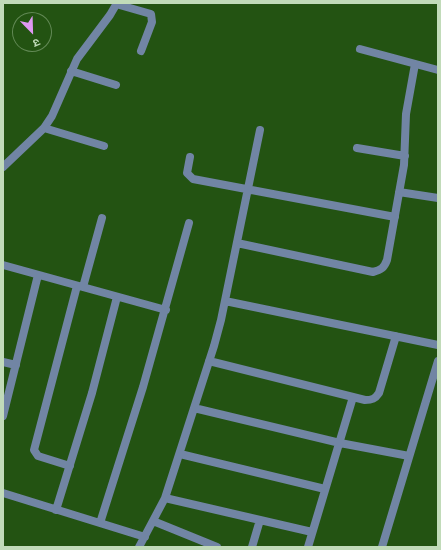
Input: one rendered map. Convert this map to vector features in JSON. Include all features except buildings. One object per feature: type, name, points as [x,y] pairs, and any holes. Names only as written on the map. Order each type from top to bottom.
[{"type":"street","points":[[3,166],[34,140],[44,128],[52,116],[80,53],[110,15],[116,3],[147,12],[152,17],[141,51]]},
{"type":"street","points":[[360,49],[438,70]]},
{"type":"street","points":[[237,243],[373,272],[380,271],[384,267],[388,260],[399,192],[404,156],[404,122],[416,64]]},
{"type":"street","points":[[71,71],[116,85]]},
{"type":"street","points":[[44,128],[104,146]]},
{"type":"street","points":[[139,547],[165,498],[209,361],[225,301],[260,130]]},
{"type":"street","points":[[357,148],[404,156]]},
{"type":"street","points":[[190,157],[187,173],[192,179],[395,217]]},
{"type":"street","points":[[399,192],[438,198]]},
{"type":"street","points":[[70,466],[38,456],[34,450],[80,286],[102,218]]},
{"type":"street","points":[[100,523],[136,413],[166,310],[189,222]]},
{"type":"street","points":[[3,265],[166,310]]},
{"type":"street","points":[[3,416],[38,275]]},
{"type":"street","points":[[56,510],[92,393],[117,296]]},
{"type":"street","points":[[225,301],[438,345]]},
{"type":"street","points":[[209,361],[365,400],[376,398],[380,393],[396,336]]},
{"type":"street","points":[[382,547],[409,456],[434,387],[438,361]]},
{"type":"street","points":[[3,362],[16,365]]},
{"type":"street","points":[[308,547],[353,397]]},
{"type":"street","points":[[194,408],[340,443],[409,456]]},
{"type":"street","points":[[180,454],[325,489]]},
{"type":"street","points":[[3,494],[145,537]]},
{"type":"street","points":[[165,498],[312,532]]},
{"type":"street","points":[[252,547],[260,520]]},
{"type":"street","points":[[154,521],[217,547]]}]
